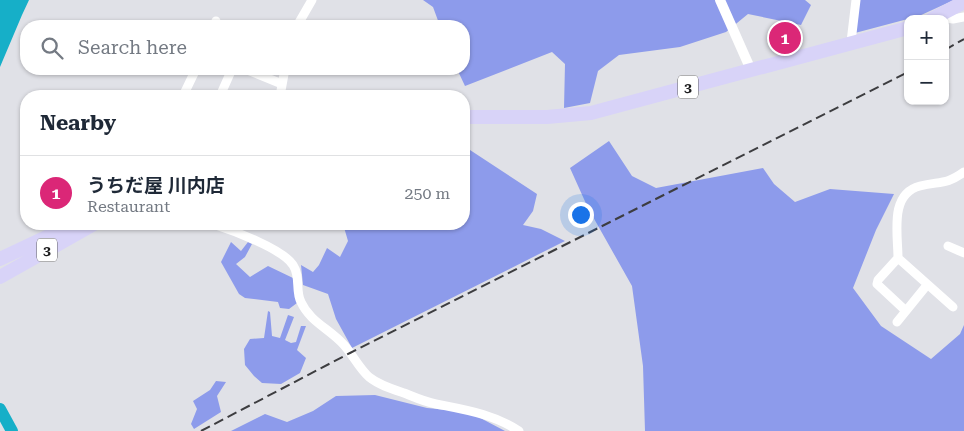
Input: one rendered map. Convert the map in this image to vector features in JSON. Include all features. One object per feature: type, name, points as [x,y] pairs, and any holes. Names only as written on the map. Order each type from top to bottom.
[{"type":"highway","points":[[940,15],[964,2]]},
{"type":"highway","name":"3","points":[[470,117],[547,117],[591,113],[904,29]]},
{"type":"highway","name":"3","points":[[0,259],[61,230]]},
{"type":"highway","name":"3","points":[[0,277],[83,230]]},
{"type":"street","points":[[300,20],[312,0]]},
{"type":"street","points":[[720,0],[752,70]]},
{"type":"street","points":[[851,42],[856,0]]},
{"type":"street","points":[[949,20],[964,17]]},
{"type":"street","points":[[186,90],[193,75]]},
{"type":"street","points":[[223,90],[229,75]]},
{"type":"street","points":[[260,75],[282,84]]},
{"type":"street","points":[[281,90],[284,75]]},
{"type":"street","points":[[906,311],[877,284],[878,280],[898,258],[898,211],[900,201],[918,186],[953,180],[964,172]]},
{"type":"street","points":[[232,230],[241,233],[284,257],[293,265],[298,279],[298,296],[301,304],[312,318],[343,344],[368,377],[395,390],[434,404],[473,411],[495,418],[519,431]]},
{"type":"street","points":[[948,246],[964,253]]},
{"type":"street","points":[[898,258],[953,308]]},
{"type":"street","points":[[897,322],[928,285]]},
{"type":"shaded area","points":[[0,0],[29,0],[0,67]]},
{"type":"shaded area","points":[[423,0],[805,0],[811,5],[801,25],[748,14],[726,32],[680,47],[619,55],[598,71],[590,103],[564,108],[565,64],[552,52],[465,86],[460,75],[470,75],[470,20],[438,20],[433,7]]},
{"type":"shaded area","points":[[859,0],[954,0],[921,15],[904,15],[904,20],[855,33]]},
{"type":"shaded area","points":[[609,141],[632,176],[656,188],[763,168],[774,184],[795,202],[830,189],[894,194],[876,230],[853,288],[881,326],[931,359],[960,334],[964,325],[964,431],[645,431],[643,366],[632,286],[588,208],[570,168]]},
{"type":"shaded area","points":[[470,150],[537,194],[533,211],[523,225],[541,229],[565,241],[352,348],[336,319],[328,294],[303,285],[301,265],[313,272],[319,265],[327,248],[340,257],[348,241],[345,230],[470,230]]},
{"type":"shaded area","points":[[231,242],[241,251],[248,242],[252,244],[245,257],[236,264],[250,277],[268,266],[293,278],[297,303],[289,309],[280,308],[278,302],[245,298],[239,294],[221,262]]},
{"type":"shaded area","points":[[268,311],[270,312],[272,336],[280,338],[288,315],[294,317],[285,340],[291,343],[296,342],[301,326],[306,326],[297,350],[306,358],[300,373],[281,384],[262,383],[245,365],[244,349],[250,339],[264,338]]},
{"type":"shaded area","points":[[216,381],[226,382],[217,396],[221,412],[194,429],[191,424],[197,409],[193,401],[210,390]]},
{"type":"shaded area","points":[[375,395],[427,408],[469,412],[505,431],[231,431],[265,414],[287,422],[313,411],[336,396]]},
{"type":"waterway","points":[[0,409],[12,431]]},
{"type":"railway","points":[[949,48],[964,39]]},
{"type":"railway","points":[[201,431],[350,353],[904,74]]},
{"type":"place","name":"うちだ屋 川内店","points":[[785,38]]}]
